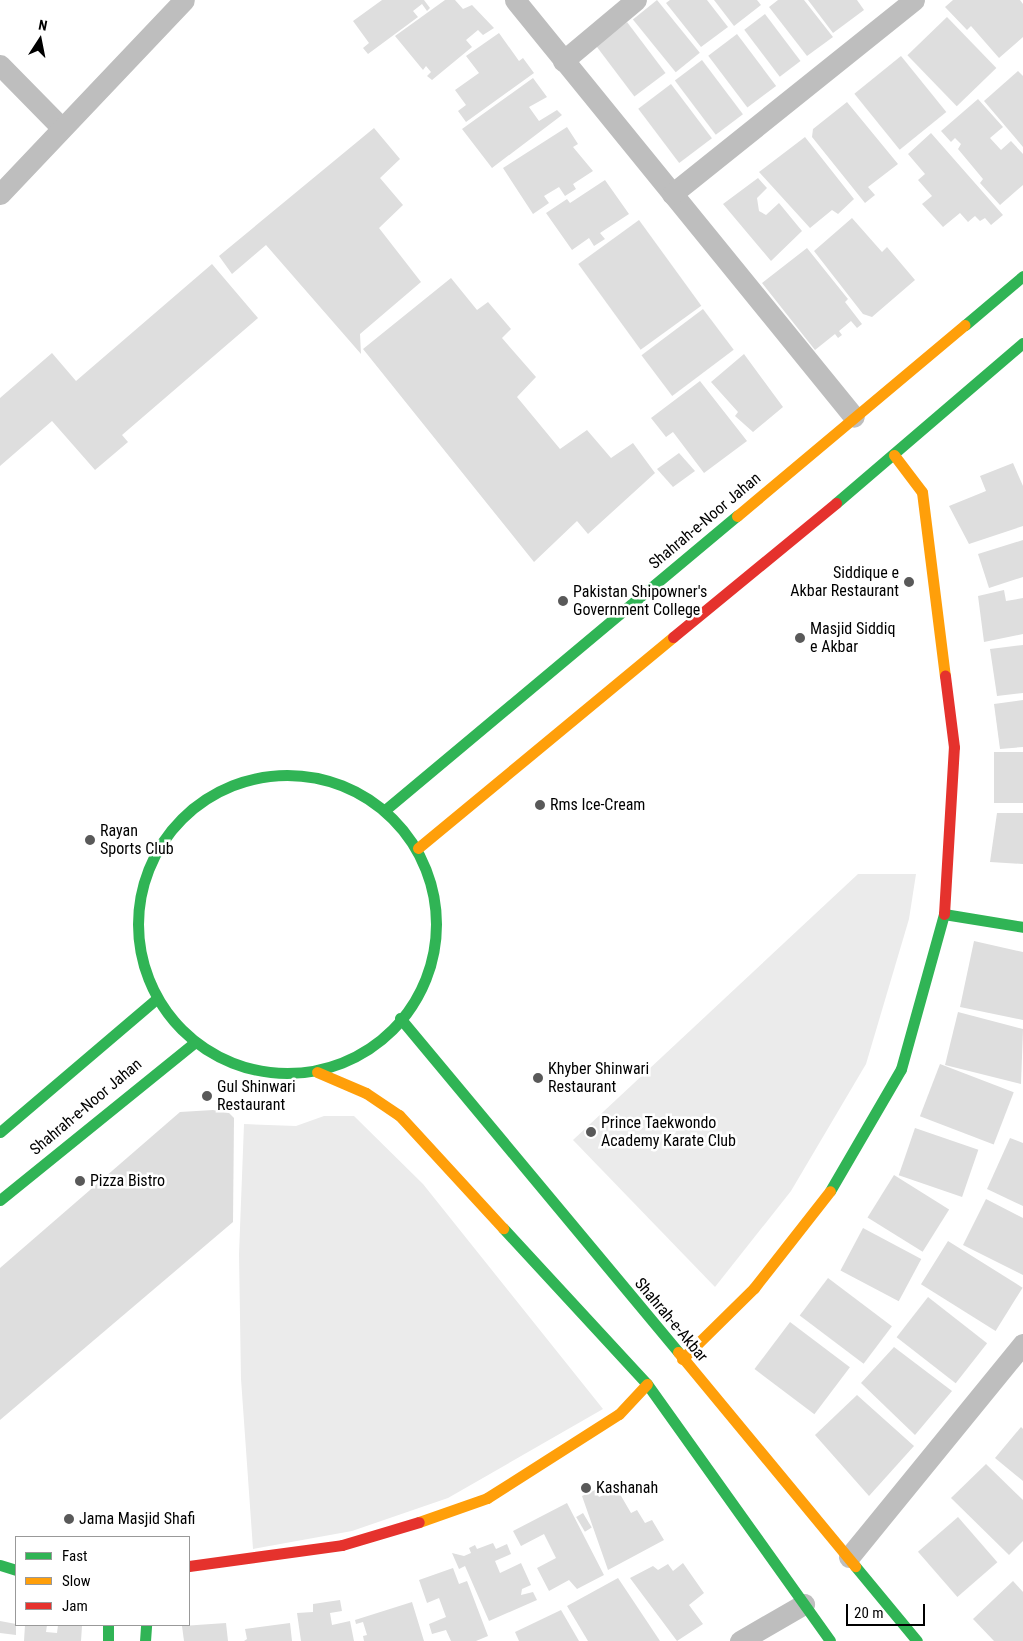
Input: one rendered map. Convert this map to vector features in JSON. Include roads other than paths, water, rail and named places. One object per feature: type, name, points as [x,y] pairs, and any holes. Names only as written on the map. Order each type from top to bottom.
[{"type":"main road","name":"Shahrah-e-Noor Jahan","points":[[385,810],[1023,276]]},
{"type":"main road","points":[[418,848],[894,455],[1023,343]]},
{"type":"main road","points":[[682,1359],[754,1288],[841,1177],[901,1069],[944,914],[954,747],[922,492],[894,455]]},
{"type":"main road","points":[[271,776],[312,777],[350,788],[385,810],[418,848],[432,879],[436,904],[437,946],[429,978],[388,1037],[355,1059],[317,1072],[266,1073],[194,1042],[156,999],[140,973],[135,925],[142,887],[168,834],[196,806],[240,784],[271,776]]},
{"type":"main road","points":[[944,914],[1023,927]]},
{"type":"main road","points":[[0,1132],[156,999]]},
{"type":"main road","name":"Shahrah-e-Akbar","points":[[400,1018],[917,1641]]},
{"type":"main road","name":"Shahrah-e-Noor Jahan","points":[[0,1200],[156,1070],[194,1042]]},
{"type":"main road","points":[[317,1072],[366,1093],[399,1115],[647,1384],[830,1641]]},
{"type":"main road","points":[[190,1566],[342,1545],[404,1528],[487,1498],[618,1414],[647,1384]]},
{"type":"main road","points":[[0,1565],[15,1570]]},
{"type":"main road","points":[[108,1626],[108,1641]]},
{"type":"main road","points":[[145,1641],[146,1626]]},
{"type":"street","points":[[0,194],[184,0]]},
{"type":"street","points":[[515,0],[854,417]]},
{"type":"street","points":[[563,61],[636,0]]},
{"type":"street","points":[[672,194],[914,0]]},
{"type":"street","points":[[0,66],[62,128]]},
{"type":"street","points":[[849,1557],[1023,1344]]},
{"type":"street","points":[[740,1641],[804,1604]]},
{"type":"place","name":"Siddique e Akbar Restaurant","points":[[909,582]]},
{"type":"place","name":"Pakistan Shipowner's Government College","points":[[563,601]]},
{"type":"place","name":"Masjid Siddiq e Akbar","points":[[800,638]]},
{"type":"place","name":"Rms Ice-Cream","points":[[540,805]]},
{"type":"place","name":"Rayan Sports Club","points":[[90,840]]},
{"type":"place","name":"Khyber Shinwari Restaurant","points":[[538,1078]]},
{"type":"place","name":"Gul Shinwari Restaurant","points":[[207,1096]]},
{"type":"place","name":"Prince Taekwondo Academy Karate Club","points":[[591,1132]]},
{"type":"place","name":"Pizza Bistro","points":[[80,1181]]},
{"type":"place","name":"Kashanah","points":[[586,1488]]},
{"type":"place","name":"Jama Masjid Shafi","points":[[69,1519]]}]
